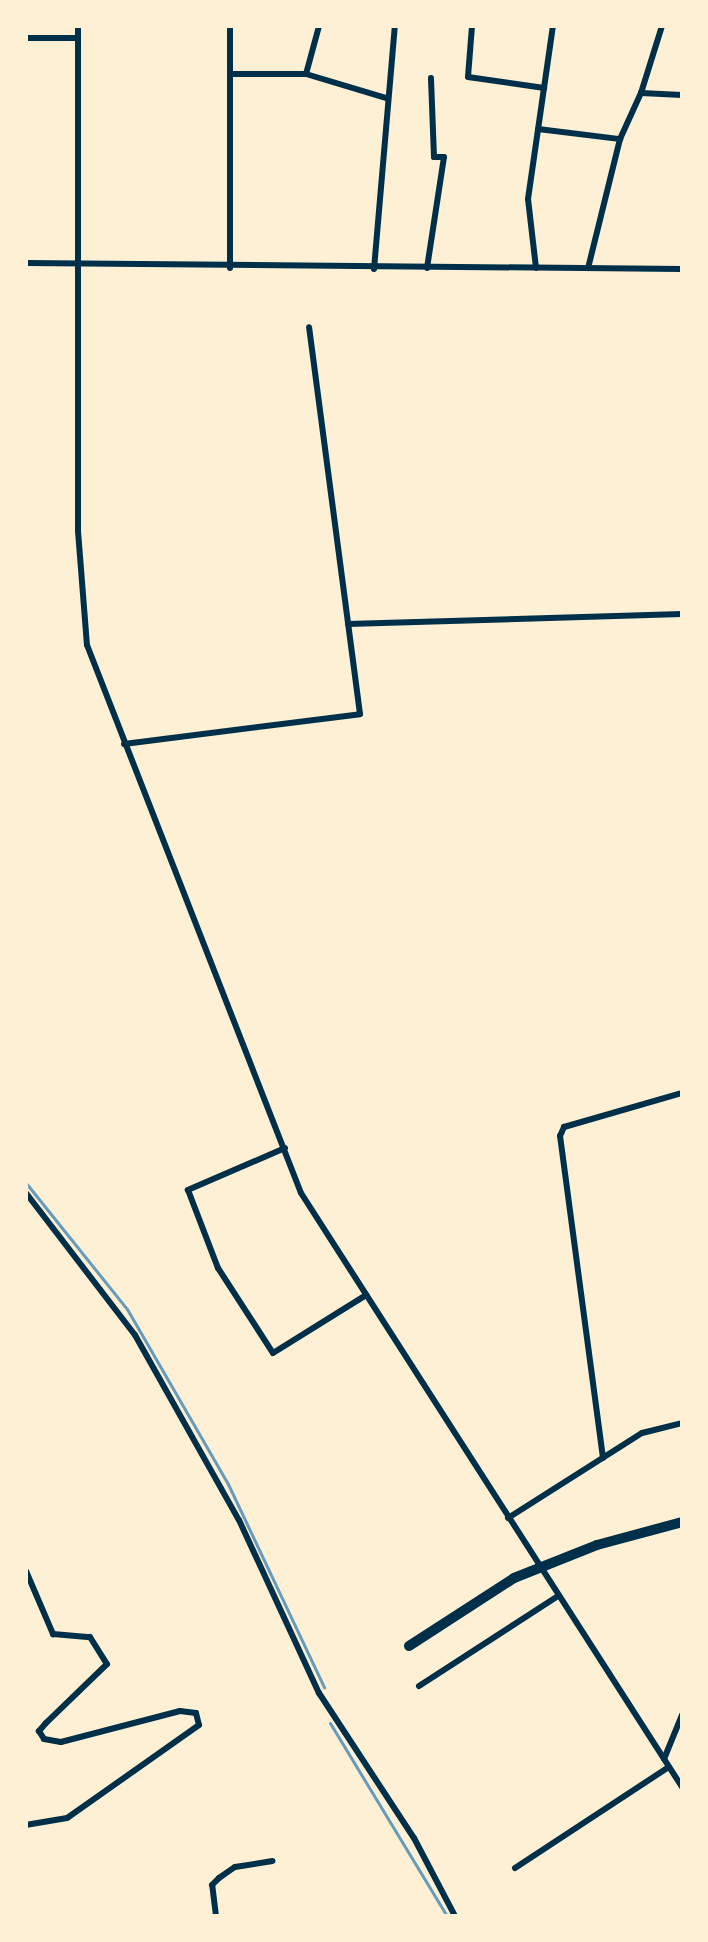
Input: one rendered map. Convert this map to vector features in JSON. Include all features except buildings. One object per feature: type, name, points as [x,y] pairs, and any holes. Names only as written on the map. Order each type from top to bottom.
[{"type":"main road","points":[[409,1646],[514,1578],[597,1545],[682,1522]]},
{"type":"street","points":[[78,26],[80,605],[124,744],[301,1193],[682,1787]]},
{"type":"street","points":[[230,26],[230,268]]},
{"type":"street","points":[[306,74],[319,26]]},
{"type":"street","points":[[374,269],[386,98],[395,26]]},
{"type":"street","points":[[472,26],[468,77],[544,88]]},
{"type":"street","points":[[536,268],[528,199],[553,26]]},
{"type":"street","points":[[588,268],[620,139],[641,93],[662,26]]},
{"type":"street","points":[[26,38],[77,38]]},
{"type":"street","points":[[230,74],[306,74],[386,98]]},
{"type":"street","points":[[427,268],[444,157],[434,157],[431,78]]},
{"type":"street","points":[[641,93],[682,95]]},
{"type":"street","points":[[538,129],[620,139]]},
{"type":"street","points":[[26,263],[230,268],[682,269]]},
{"type":"street","points":[[124,744],[360,714],[309,327]]},
{"type":"street","points":[[348,624],[682,614]]},
{"type":"street","points":[[603,1458],[560,1136],[564,1127],[682,1093]]},
{"type":"street","points":[[285,1148],[188,1190],[218,1268],[273,1353],[366,1295]]},
{"type":"street","points":[[26,1193],[135,1335],[239,1520],[319,1693],[414,1838],[455,1916]]},
{"type":"street","points":[[508,1518],[642,1433],[682,1423]]},
{"type":"street","points":[[26,1571],[53,1634],[90,1637],[107,1664],[46,1723],[44,1739],[61,1742],[180,1711],[196,1713],[199,1725],[67,1818],[26,1825]]},
{"type":"street","points":[[419,1686],[556,1594]]},
{"type":"street","points":[[664,1759],[682,1715]]},
{"type":"street","points":[[515,1868],[669,1767]]},
{"type":"street","points":[[216,1916],[212,1885],[219,1878],[273,1861]]},
{"type":"waterway","points":[[26,1183],[127,1309],[228,1484],[324,1687]]},
{"type":"waterway","points":[[330,1723],[447,1916]]}]
